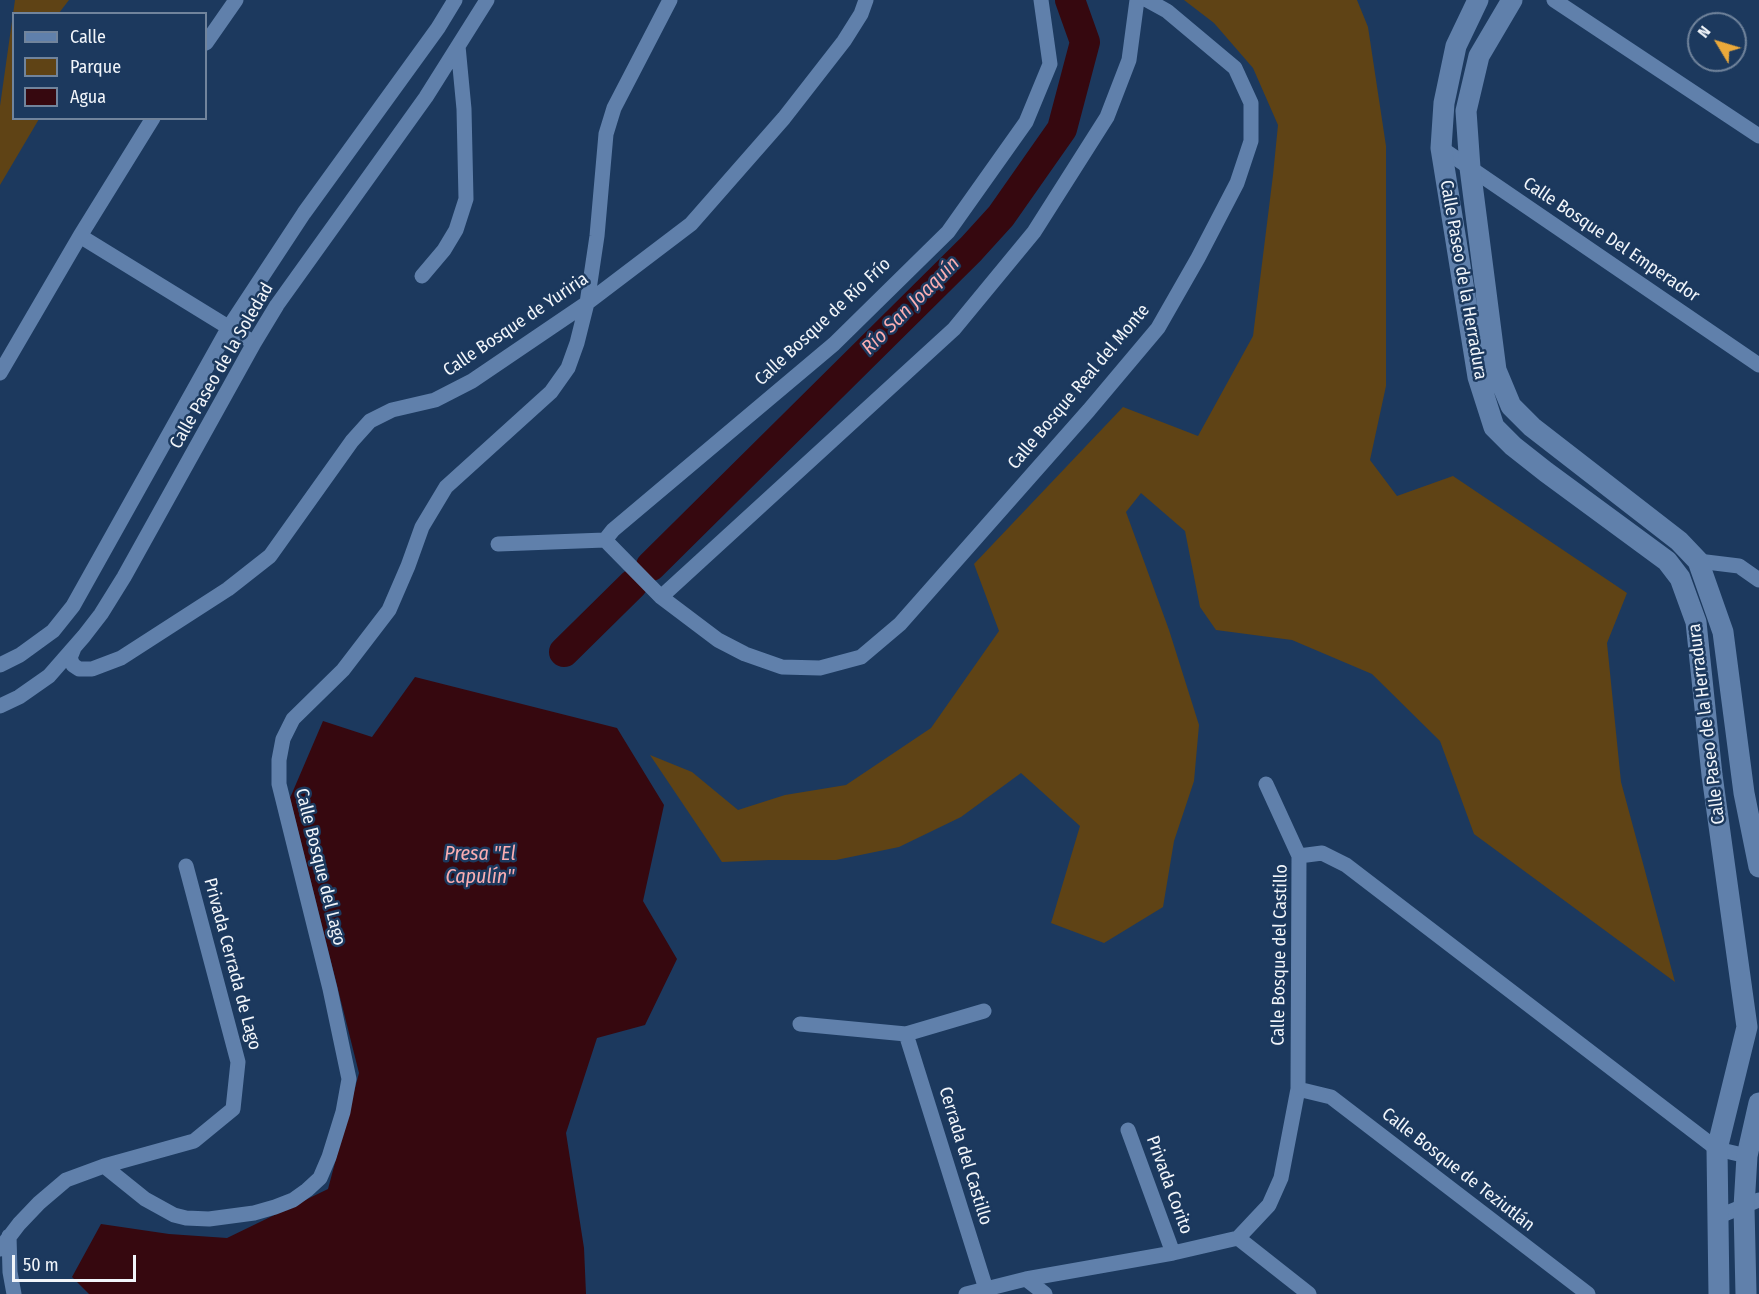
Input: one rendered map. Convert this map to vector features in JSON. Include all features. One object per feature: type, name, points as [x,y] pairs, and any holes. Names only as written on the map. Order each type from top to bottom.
[{"type":"main road","name":"Calle Paseo de la Herradura","points":[[1478,0],[1456,46],[1444,103],[1441,148],[1478,377],[1494,427],[1513,446],[1667,561],[1680,578],[1696,622],[1712,775],[1753,1032],[1717,1149],[1719,1294]]},
{"type":"main road","name":"Calle Paseo de la Herradura","points":[[1512,0],[1479,56],[1466,111],[1470,168],[1496,370],[1511,406],[1532,427],[1679,541],[1698,561],[1723,632],[1751,799],[1759,867]]},
{"type":"main road","points":[[1746,1294],[1752,1203],[1747,1156],[1759,1103]]},
{"type":"street","points":[[207,42],[236,0]]},
{"type":"street","name":"Calle Paseo de la Soledad","points":[[0,665],[21,655],[53,631],[73,606],[229,327],[304,213],[438,28],[455,0]]},
{"type":"street","name":"Calle Paseo de la Soledad","points":[[0,706],[20,697],[49,676],[100,614],[124,577],[277,305],[426,97],[487,0]]},
{"type":"street","name":"Calle Bosque del Lago","points":[[104,1166],[145,1199],[174,1215],[186,1218],[209,1219],[254,1213],[276,1207],[293,1200],[320,1178],[343,1112],[349,1079],[330,989],[279,784],[279,760],[283,739],[293,719],[343,670],[389,610],[422,526],[446,487],[551,392],[568,368],[587,303],[597,236],[606,134],[614,108],[670,0]]},
{"type":"street","name":"Calle Bosque de Yuriria","points":[[74,648],[70,658],[73,664],[79,669],[92,669],[121,658],[228,590],[270,556],[352,441],[370,420],[392,410],[435,400],[472,381],[587,303],[691,224],[790,110],[844,41],[861,14],[866,0]]},
{"type":"street","name":"Calle Bosque de Río Frío","points":[[605,540],[613,530],[834,345],[948,232],[1026,122],[1050,64],[1041,0]]},
{"type":"street","points":[[498,544],[605,540],[662,597],[954,329],[1034,232],[1107,117],[1130,60],[1137,0]]},
{"type":"street","name":"Calle Bosque Real del Monte","points":[[662,597],[718,640],[745,654],[782,667],[820,668],[861,657],[900,624],[1089,410],[1158,328],[1237,183],[1251,141],[1251,103],[1235,68],[1167,10],[1147,0]]},
{"type":"street","points":[[1554,0],[1759,136]]},
{"type":"street","points":[[422,276],[444,250],[456,230],[466,199],[464,110],[458,46]]},
{"type":"street","points":[[0,373],[80,236],[152,120]]},
{"type":"street","name":"Calle Bosque Del Emperador","points":[[1441,148],[1759,365]]},
{"type":"street","points":[[80,236],[254,343]]},
{"type":"street","points":[[1698,561],[1739,566],[1759,580]]},
{"type":"street","points":[[1266,784],[1299,856]]},
{"type":"street","name":"Calle Bosque del Castillo","points":[[1238,1238],[1269,1205],[1281,1178],[1298,1089],[1299,856],[1322,853],[1346,865],[1717,1149]]},
{"type":"street","name":"Privada Cerrada de Lago","points":[[104,1166],[194,1140],[233,1108],[238,1062],[186,866]]},
{"type":"street","points":[[800,1024],[906,1034],[984,1011]]},
{"type":"street","name":"Cerrada del Castillo","points":[[906,1034],[986,1289]]},
{"type":"street","name":"Calle Bosque de Teziutlán","points":[[1298,1089],[1331,1097],[1588,1294]]},
{"type":"street","name":"Privada Corito","points":[[1128,1130],[1173,1252]]},
{"type":"street","points":[[1717,1149],[1747,1156]]},
{"type":"street","points":[[14,1294],[5,1242],[39,1203],[66,1180],[104,1166]]},
{"type":"street","points":[[1717,1217],[1752,1203]]},
{"type":"street","points":[[966,1294],[1026,1279],[1238,1238],[1309,1294]]},
{"type":"street","points":[[1026,1279],[1045,1294]]},
{"type":"green space","points":[[15,0],[69,0],[60,12],[13,12]]},
{"type":"green space","points":[[1184,0],[1357,0],[1368,27],[1386,146],[1386,386],[1370,460],[1397,496],[1453,476],[1627,593],[1607,643],[1621,782],[1675,982],[1474,834],[1440,741],[1372,674],[1292,640],[1216,630],[1200,607],[1185,531],[1141,493],[1126,512],[1169,630],[1199,725],[1194,781],[1174,841],[1163,907],[1104,943],[1051,923],[1080,826],[1021,773],[961,817],[899,847],[836,860],[722,862],[650,755],[692,772],[738,810],[785,795],[846,785],[931,728],[999,631],[974,564],[1123,407],[1198,436],[1253,336],[1278,125],[1253,68],[1214,23]]},
{"type":"green space","points":[[12,21],[12,120],[38,120],[0,185],[0,106]]},
{"type":"water","name":"Presa \"El Capulín\"","points":[[415,677],[617,728],[664,805],[643,901],[677,959],[645,1025],[597,1038],[566,1133],[584,1248],[586,1294],[89,1294],[72,1277],[101,1224],[169,1234],[227,1238],[328,1189],[359,1073],[290,798],[323,721],[372,737]]},
{"type":"waterway","name":"Río San Joaquín","points":[[651,566],[971,249],[1001,216],[1062,129],[1085,42],[1070,0]]},
{"type":"waterway","name":"Río San Joaquín","points":[[564,652],[633,584]]}]
